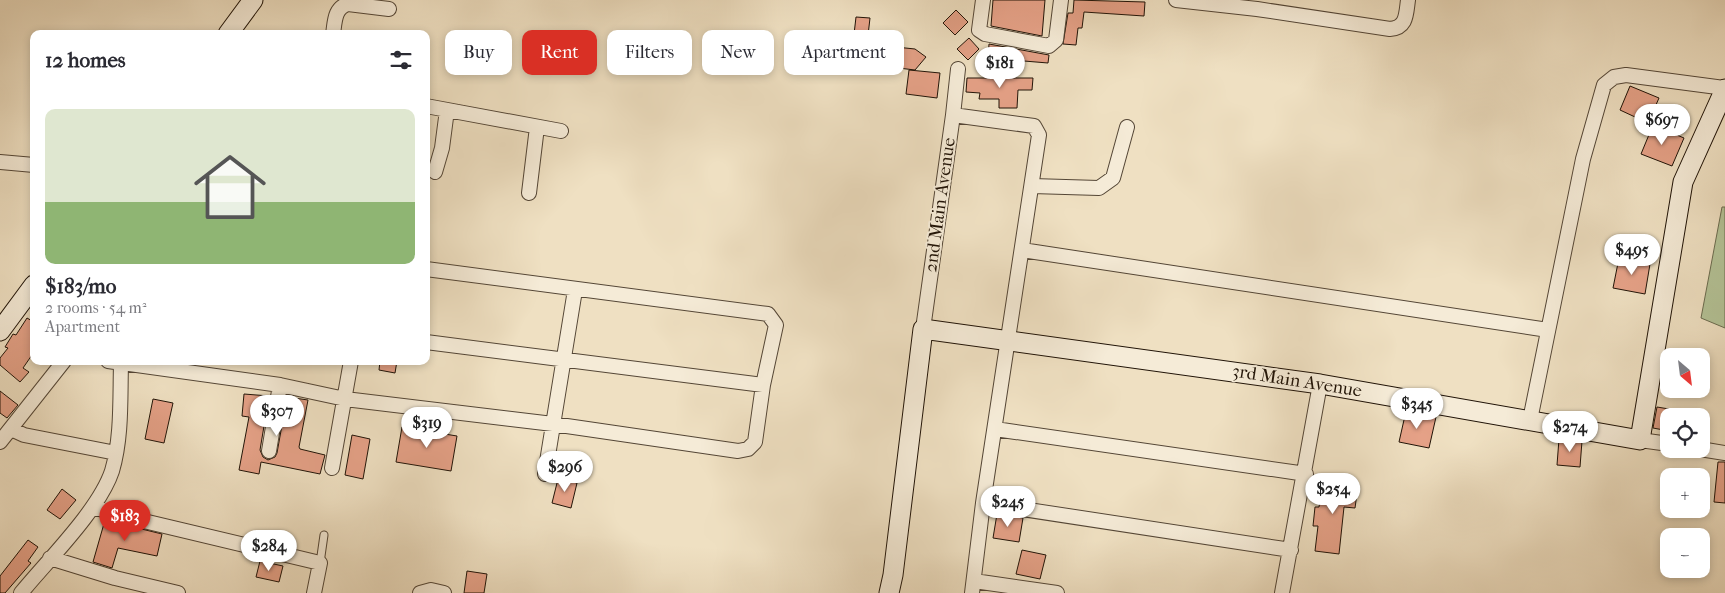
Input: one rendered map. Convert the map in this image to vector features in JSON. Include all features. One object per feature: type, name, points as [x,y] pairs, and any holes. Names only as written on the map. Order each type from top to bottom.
[{"type":"street","points":[[231,30],[254,0]]},
{"type":"street","points":[[983,0],[979,30],[985,34],[1049,46],[1056,40],[1061,0]]},
{"type":"street","points":[[1176,0],[1258,4],[1395,28],[1403,24],[1408,0]]},
{"type":"street","points":[[334,30],[337,12],[342,6],[348,4],[389,9]]},
{"type":"street","points":[[952,115],[958,69]]},
{"type":"street","points":[[1530,420],[1583,159],[1604,85],[1614,77],[1626,74],[1725,88],[1683,182],[1640,440]]},
{"type":"street","points":[[430,107],[562,131]]},
{"type":"street","points":[[435,172],[442,148],[447,110]]},
{"type":"street","name":"2nd Main Avenue","points":[[889,593],[895,565],[923,329],[952,115],[1034,126],[1039,135],[983,503],[973,587]]},
{"type":"street","points":[[528,193],[537,127]]},
{"type":"street","points":[[1032,186],[1100,188],[1107,184],[1113,178],[1127,127]]},
{"type":"street","points":[[0,162],[30,165]]},
{"type":"street","points":[[1022,250],[1548,330]]},
{"type":"street","points":[[129,365],[280,385],[345,399],[553,424],[738,451],[748,449],[755,442],[763,386],[776,325],[768,314],[430,270]]},
{"type":"street","points":[[545,474],[562,360],[575,290]]},
{"type":"street","points":[[0,331],[30,291]]},
{"type":"street","name":"3rd Main Avenue","points":[[923,329],[1008,339],[1320,384],[1660,443]]},
{"type":"street","points":[[430,343],[763,386]]},
{"type":"street","points":[[0,442],[61,365]]},
{"type":"street","points":[[20,593],[93,507],[111,473],[116,453],[114,365]]},
{"type":"street","points":[[332,468],[350,365]]},
{"type":"street","points":[[1282,593],[1306,474],[1320,384]]},
{"type":"street","points":[[269,450],[280,385]]},
{"type":"street","points":[[995,428],[1306,474]]},
{"type":"street","points":[[11,429],[24,435],[116,453]]},
{"type":"street","points":[[1710,450],[1725,452]]},
{"type":"street","points":[[983,503],[1291,550]]},
{"type":"street","points":[[93,507],[320,563],[314,593]]},
{"type":"street","points":[[50,558],[115,578],[178,593]]},
{"type":"street","points":[[973,587],[1057,593]]},
{"type":"street","points":[[420,593],[431,590],[444,593]]},
{"type":"lane","points":[[320,563],[324,536]]},
{"type":"green space","points":[[1722,207],[1725,207],[1725,328],[1701,318]]},
{"type":"building","points":[[993,0],[1045,0],[1042,36],[991,26]]},
{"type":"building","points":[[1074,0],[1145,2],[1144,16],[1084,12],[1082,28],[1078,28],[1076,45],[1063,44],[1068,13],[1073,13]]},
{"type":"building","points":[[956,10],[968,22],[955,35],[943,23]]},
{"type":"building","points":[[856,17],[870,18],[869,30],[854,30]]},
{"type":"building","points":[[969,38],[979,49],[968,60],[957,49]]},
{"type":"building","points":[[989,44],[1049,55],[1048,63],[988,58]]},
{"type":"building","points":[[904,48],[915,49],[926,57],[915,70],[904,69]]},
{"type":"building","points":[[909,70],[940,73],[937,98],[906,94]]},
{"type":"building","points":[[967,78],[1033,78],[1032,90],[1018,90],[1017,108],[999,108],[999,99],[979,99],[980,93],[966,92]]},
{"type":"building","points":[[1630,86],[1659,98],[1648,123],[1620,110]]},
{"type":"building","points":[[1653,125],[1684,138],[1672,166],[1641,154]]},
{"type":"building","points":[[1619,258],[1650,264],[1645,294],[1613,288]]},
{"type":"building","points":[[27,318],[30,320],[30,358],[23,368],[29,372],[20,382],[0,365],[0,358],[8,348],[5,347],[13,334],[16,335]]},
{"type":"building","points":[[380,365],[396,365],[395,373],[379,370]]},
{"type":"building","points":[[0,391],[18,405],[7,418],[0,413]]},
{"type":"building","points":[[244,394],[269,396],[260,450],[263,457],[268,460],[275,457],[277,453],[287,397],[308,400],[299,447],[300,449],[325,455],[320,474],[261,462],[259,474],[239,470],[249,417],[242,416]]},
{"type":"building","points":[[153,399],[173,403],[164,443],[145,439]]},
{"type":"building","points":[[1657,407],[1663,408],[1660,408],[1660,429],[1653,428]]},
{"type":"building","points":[[1406,411],[1436,417],[1429,448],[1399,442]]},
{"type":"building","points":[[402,427],[457,436],[451,471],[396,462]]},
{"type":"building","points":[[352,435],[370,439],[363,479],[345,475]]},
{"type":"building","points":[[1559,439],[1582,441],[1580,467],[1557,465]]},
{"type":"building","points":[[1718,462],[1725,462],[1725,503],[1714,502]]},
{"type":"building","points":[[558,479],[577,483],[571,508],[552,503]]},
{"type":"building","points":[[1323,481],[1358,486],[1355,508],[1344,507],[1339,554],[1315,551],[1318,526],[1313,526],[1315,507],[1319,507]]},
{"type":"building","points":[[62,489],[76,500],[60,519],[47,510]]},
{"type":"building","points":[[997,514],[1023,518],[1019,542],[993,538]]},
{"type":"building","points":[[105,520],[162,534],[157,556],[118,548],[112,568],[93,562]]},
{"type":"building","points":[[28,540],[38,547],[28,561],[31,563],[5,593],[0,593],[0,576]]},
{"type":"building","points":[[1022,550],[1046,555],[1040,579],[1016,574]]},
{"type":"building","points":[[260,561],[283,566],[279,582],[256,577]]},
{"type":"building","points":[[467,571],[487,574],[484,593],[464,593]]}]
